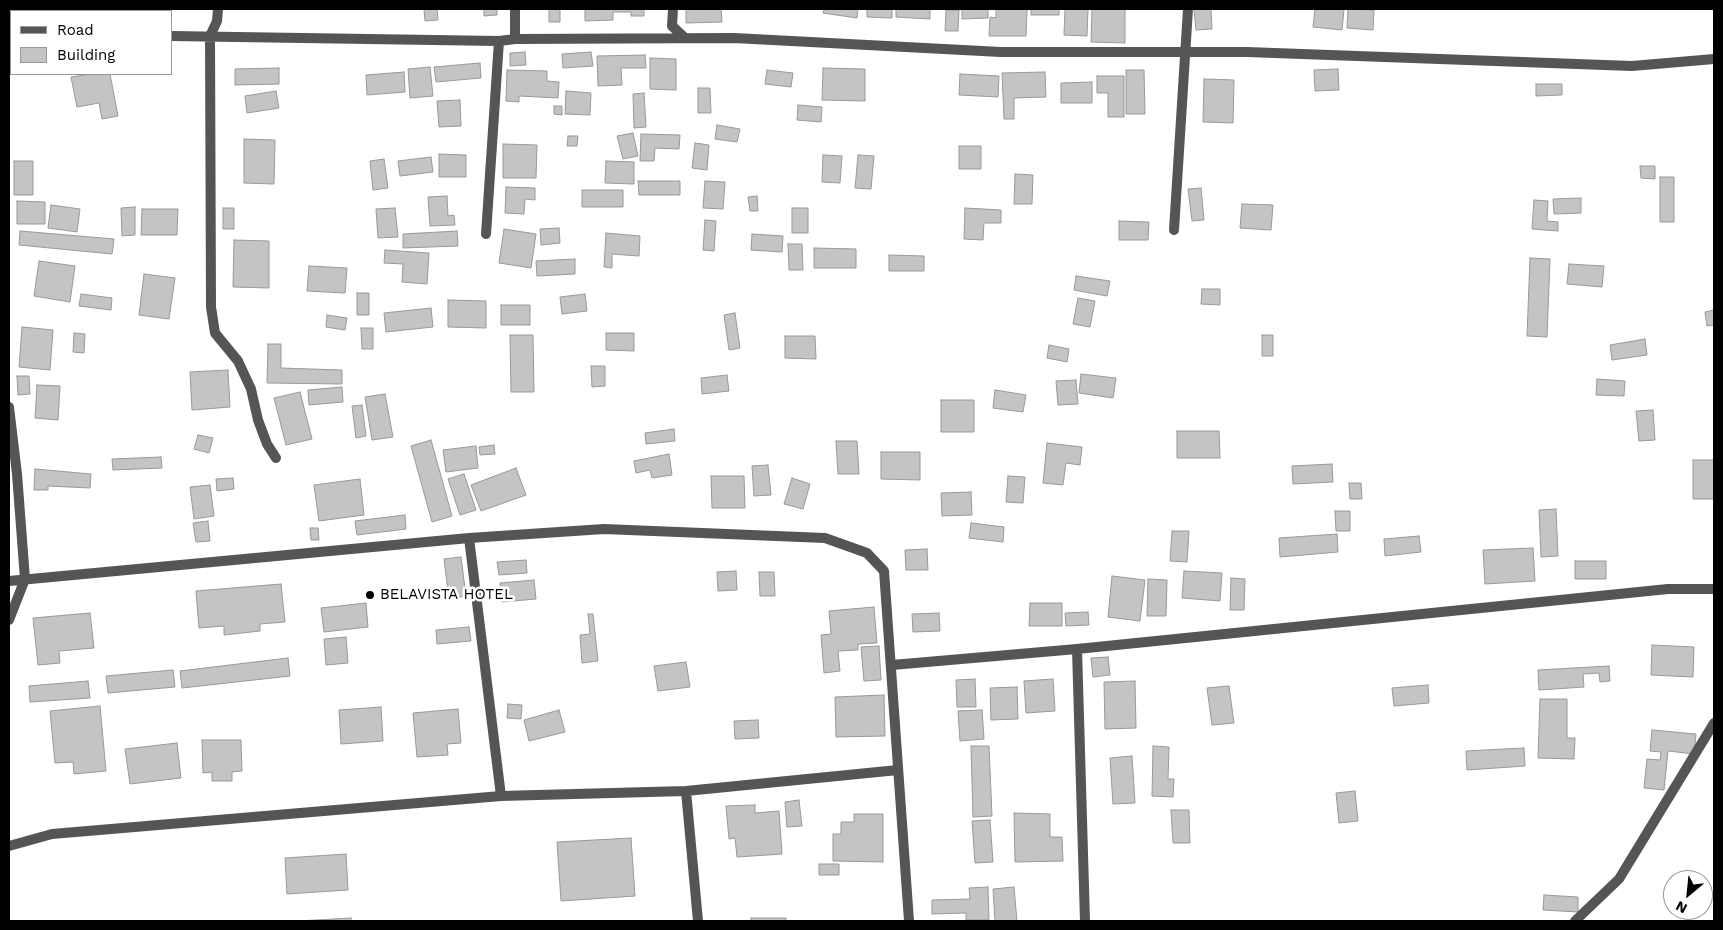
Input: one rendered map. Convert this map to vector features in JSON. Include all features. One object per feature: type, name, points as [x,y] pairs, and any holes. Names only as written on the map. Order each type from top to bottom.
[{"type":"street","points":[[218,9],[217,21],[210,36],[211,307],[215,333],[238,361],[248,382],[258,420],[276,458]]},
{"type":"street","points":[[515,9],[515,39]]},
{"type":"street","points":[[672,9],[672,26],[685,38]]},
{"type":"street","points":[[1174,230],[1188,9]]},
{"type":"street","points":[[172,36],[499,41],[515,39],[734,38],[1001,52],[1246,52],[1632,66],[1714,59]]},
{"type":"street","points":[[486,234],[499,41]]},
{"type":"street","points":[[9,407],[18,474],[25,580],[9,620]]},
{"type":"street","points":[[9,581],[470,538],[604,529],[824,538],[867,553],[884,571],[909,921]]},
{"type":"street","points":[[470,538],[501,796]]},
{"type":"street","points":[[892,665],[1077,650],[1668,590],[1714,589]]},
{"type":"street","points":[[1077,650],[1085,921]]},
{"type":"street","points":[[1575,921],[1619,880],[1714,723]]},
{"type":"street","points":[[11,843],[52,834],[501,796],[686,792],[898,770]]},
{"type":"street","points":[[686,792],[698,921]]},
{"type":"building","points":[[424,9],[437,9],[438,20],[425,21]]},
{"type":"building","points":[[484,9],[497,9],[497,15],[484,16]]},
{"type":"building","points":[[549,9],[560,9],[560,22],[549,22]]},
{"type":"building","points":[[585,9],[644,9],[644,16],[631,16],[631,12],[613,12],[613,20],[585,21]]},
{"type":"building","points":[[686,9],[721,9],[722,22],[686,23]]},
{"type":"building","points":[[824,9],[858,9],[857,18],[823,13]]},
{"type":"building","points":[[867,9],[892,9],[892,18],[867,17]]},
{"type":"building","points":[[896,9],[930,9],[930,19],[896,17]]},
{"type":"building","points":[[962,9],[988,9],[988,18],[962,19]]},
{"type":"building","points":[[996,9],[1027,9],[1026,36],[989,36],[990,17],[996,18]]},
{"type":"building","points":[[1031,9],[1059,9],[1059,15],[1031,15]]},
{"type":"building","points":[[1065,9],[1088,9],[1087,36],[1064,35]]},
{"type":"building","points":[[1092,9],[1125,9],[1125,43],[1091,42]]},
{"type":"building","points":[[1194,9],[1211,9],[1212,29],[1196,30]]},
{"type":"building","points":[[1315,9],[1344,9],[1342,30],[1313,27]]},
{"type":"building","points":[[1348,9],[1374,10],[1373,30],[1347,28]]},
{"type":"building","points":[[946,10],[959,10],[958,31],[945,31]]},
{"type":"building","points":[[525,52],[526,65],[510,66],[510,53]]},
{"type":"building","points":[[591,52],[593,66],[563,68],[562,54]]},
{"type":"building","points":[[645,55],[646,68],[621,68],[622,85],[598,86],[597,56]]},
{"type":"building","points":[[650,58],[676,59],[676,90],[650,89]]},
{"type":"building","points":[[480,63],[481,78],[436,82],[434,67]]},
{"type":"building","points":[[430,67],[433,96],[410,98],[408,69]]},
{"type":"building","points":[[279,68],[279,84],[235,85],[235,69]]},
{"type":"building","points":[[823,68],[865,69],[865,101],[822,100]]},
{"type":"building","points":[[1338,69],[1339,90],[1315,91],[1314,70]]},
{"type":"building","points":[[507,70],[547,71],[547,81],[559,82],[558,98],[519,96],[519,102],[506,101]]},
{"type":"building","points":[[767,70],[793,73],[791,87],[765,84]]},
{"type":"building","points":[[1126,70],[1144,70],[1145,114],[1126,114]]},
{"type":"building","points":[[404,72],[405,92],[367,95],[366,75]]},
{"type":"building","points":[[1045,72],[1046,97],[1014,98],[1014,119],[1004,119],[1002,73]]},
{"type":"building","points":[[960,74],[999,76],[998,97],[959,95]]},
{"type":"building","points":[[110,75],[118,116],[102,119],[99,103],[77,107],[71,77]]},
{"type":"building","points":[[1097,76],[1124,76],[1124,117],[1108,117],[1108,93],[1097,93]]},
{"type":"building","points":[[1204,79],[1234,80],[1233,123],[1203,122]]},
{"type":"building","points":[[1092,82],[1092,103],[1061,103],[1061,83]]},
{"type":"building","points":[[1536,84],[1562,84],[1562,95],[1536,96]]},
{"type":"building","points":[[698,88],[710,88],[711,113],[698,113]]},
{"type":"building","points":[[276,91],[279,108],[247,113],[245,96]]},
{"type":"building","points":[[566,91],[591,93],[590,115],[565,114]]},
{"type":"building","points":[[644,93],[646,127],[634,128],[633,94]]},
{"type":"building","points":[[460,100],[461,126],[439,127],[437,101]]},
{"type":"building","points":[[798,105],[822,107],[821,122],[797,120]]},
{"type":"building","points":[[554,106],[562,106],[562,115],[554,114]]},
{"type":"building","points":[[717,125],[740,129],[737,142],[715,139]]},
{"type":"building","points":[[633,133],[638,156],[623,159],[617,136]]},
{"type":"building","points":[[641,134],[680,135],[679,149],[655,148],[654,161],[640,161]]},
{"type":"building","points":[[568,136],[578,136],[577,146],[567,146]]},
{"type":"building","points":[[244,139],[275,140],[274,184],[244,183]]},
{"type":"building","points":[[695,143],[709,145],[707,170],[692,168]]},
{"type":"building","points":[[503,144],[537,145],[536,178],[503,178]]},
{"type":"building","points":[[959,146],[981,146],[981,169],[959,169]]},
{"type":"building","points":[[439,154],[466,155],[466,177],[439,177]]},
{"type":"building","points":[[823,155],[842,156],[840,183],[822,182]]},
{"type":"building","points":[[858,155],[874,156],[871,189],[855,188]]},
{"type":"building","points":[[431,157],[433,172],[400,176],[398,161]]},
{"type":"building","points":[[384,159],[388,188],[373,190],[370,161]]},
{"type":"building","points":[[14,161],[33,161],[33,195],[14,195]]},
{"type":"building","points":[[606,161],[634,162],[634,184],[605,183]]},
{"type":"building","points":[[1640,166],[1655,166],[1655,179],[1641,178]]},
{"type":"building","points":[[1015,174],[1033,175],[1032,204],[1014,204]]},
{"type":"building","points":[[1660,177],[1674,177],[1674,222],[1660,222]]},
{"type":"building","points":[[638,181],[680,181],[680,195],[639,195]]},
{"type":"building","points":[[705,181],[725,182],[723,209],[703,208]]},
{"type":"building","points":[[506,187],[535,188],[535,200],[525,199],[524,214],[505,213]]},
{"type":"building","points":[[1201,188],[1204,220],[1192,221],[1188,189]]},
{"type":"building","points":[[582,190],[623,190],[623,207],[582,207]]},
{"type":"building","points":[[447,196],[448,216],[454,215],[455,225],[430,226],[428,197]]},
{"type":"building","points":[[757,196],[758,211],[750,211],[748,197]]},
{"type":"building","points":[[1581,198],[1581,213],[1554,214],[1553,199]]},
{"type":"building","points":[[1534,200],[1548,201],[1547,221],[1558,222],[1558,231],[1532,229]]},
{"type":"building","points":[[17,201],[45,202],[45,224],[17,224]]},
{"type":"building","points":[[1242,204],[1273,205],[1271,230],[1240,228]]},
{"type":"building","points":[[51,205],[80,209],[77,232],[48,228]]},
{"type":"building","points":[[135,207],[135,235],[122,236],[121,208]]},
{"type":"building","points":[[223,208],[234,208],[234,229],[223,229]]},
{"type":"building","points":[[395,208],[398,237],[378,238],[376,209]]},
{"type":"building","points":[[792,208],[808,208],[808,233],[792,233]]},
{"type":"building","points":[[965,208],[1001,210],[1001,223],[984,223],[983,240],[964,239]]},
{"type":"building","points":[[142,209],[178,209],[177,235],[141,235]]},
{"type":"building","points":[[705,220],[716,221],[714,251],[703,250]]},
{"type":"building","points":[[1119,221],[1149,222],[1148,240],[1119,240]]},
{"type":"building","points":[[559,228],[560,243],[541,245],[540,229]]},
{"type":"building","points":[[504,229],[536,234],[531,268],[499,263]]},
{"type":"building","points":[[20,231],[114,239],[112,254],[19,245]]},
{"type":"building","points":[[457,231],[458,246],[403,248],[403,234]]},
{"type":"building","points":[[606,233],[640,236],[639,256],[612,254],[612,268],[604,267]]},
{"type":"building","points":[[752,234],[783,236],[782,252],[751,250]]},
{"type":"building","points":[[234,240],[269,241],[269,288],[233,287]]},
{"type":"building","points":[[788,244],[802,244],[803,270],[789,270]]},
{"type":"building","points":[[814,248],[856,249],[856,268],[814,268]]},
{"type":"building","points":[[385,250],[429,253],[427,284],[402,282],[403,264],[384,263]]},
{"type":"building","points":[[889,255],[924,256],[924,271],[889,271]]},
{"type":"building","points":[[1530,258],[1550,259],[1547,337],[1527,336]]},
{"type":"building","points":[[575,259],[575,274],[537,276],[536,261]]},
{"type":"building","points":[[39,261],[75,266],[70,302],[34,296]]},
{"type":"building","points":[[1569,264],[1604,266],[1602,287],[1567,284]]},
{"type":"building","points":[[309,266],[347,268],[345,293],[307,291]]},
{"type":"building","points":[[144,274],[175,278],[169,319],[139,315]]},
{"type":"building","points":[[1076,276],[1110,281],[1107,296],[1074,290]]},
{"type":"building","points":[[1202,289],[1220,289],[1220,305],[1201,304]]},
{"type":"building","points":[[357,293],[369,293],[369,315],[357,315]]},
{"type":"building","points":[[81,294],[112,298],[111,310],[79,306]]},
{"type":"building","points":[[585,294],[587,311],[562,314],[560,297]]},
{"type":"building","points":[[1078,298],[1095,301],[1090,327],[1073,324]]},
{"type":"building","points":[[448,300],[486,301],[486,328],[448,327]]},
{"type":"building","points":[[501,305],[530,305],[530,325],[501,325]]},
{"type":"building","points":[[431,308],[433,327],[386,332],[384,313]]},
{"type":"building","points":[[1714,310],[1714,325],[1707,326],[1705,312]]},
{"type":"building","points":[[735,313],[740,348],[729,350],[724,315]]},
{"type":"building","points":[[327,315],[347,318],[345,330],[326,327]]},
{"type":"building","points":[[22,327],[53,330],[50,370],[19,367]]},
{"type":"building","points":[[361,328],[373,328],[373,349],[362,349]]},
{"type":"building","points":[[74,333],[85,334],[84,353],[73,352]]},
{"type":"building","points":[[606,333],[634,333],[634,351],[606,350]]},
{"type":"building","points":[[510,335],[533,335],[534,392],[511,392]]},
{"type":"building","points":[[1262,335],[1273,335],[1273,356],[1262,356]]},
{"type":"building","points":[[785,336],[815,336],[816,359],[785,358]]},
{"type":"building","points":[[1645,339],[1647,355],[1612,360],[1610,345]]},
{"type":"building","points":[[268,344],[281,344],[281,368],[342,370],[342,384],[267,383]]},
{"type":"building","points":[[1049,345],[1069,349],[1067,362],[1047,358]]},
{"type":"building","points":[[591,366],[605,366],[605,386],[592,387]]},
{"type":"building","points":[[228,370],[230,407],[192,410],[190,372]]},
{"type":"building","points":[[1081,374],[1116,378],[1113,398],[1079,393]]},
{"type":"building","points":[[727,375],[729,391],[702,394],[701,378]]},
{"type":"building","points":[[17,376],[29,376],[30,394],[18,395]]},
{"type":"building","points":[[1597,379],[1625,381],[1624,396],[1596,395]]},
{"type":"building","points":[[1076,380],[1078,404],[1058,405],[1056,381]]},
{"type":"building","points":[[37,385],[60,386],[58,420],[35,418]]},
{"type":"building","points":[[342,387],[343,402],[309,405],[308,390]]},
{"type":"building","points":[[995,390],[1026,395],[1023,412],[993,408]]},
{"type":"building","points":[[300,392],[312,439],[286,445],[274,398]]},
{"type":"building","points":[[385,394],[393,437],[372,440],[365,397]]},
{"type":"building","points":[[941,400],[974,400],[974,432],[941,432]]},
{"type":"building","points":[[362,405],[366,436],[356,438],[352,406]]},
{"type":"building","points":[[1653,410],[1655,440],[1639,441],[1636,411]]},
{"type":"building","points":[[674,429],[675,441],[646,444],[645,433]]},
{"type":"building","points":[[1177,431],[1219,431],[1220,458],[1177,458]]},
{"type":"building","points":[[198,435],[213,438],[209,453],[194,449]]},
{"type":"building","points":[[431,440],[452,516],[432,522],[411,446]]},
{"type":"building","points":[[836,441],[857,441],[859,474],[838,474]]},
{"type":"building","points":[[1047,443],[1082,447],[1080,465],[1066,463],[1063,485],[1043,483]]},
{"type":"building","points":[[494,445],[495,454],[480,455],[479,447]]},
{"type":"building","points":[[476,446],[478,468],[446,472],[443,450]]},
{"type":"building","points":[[881,452],[920,452],[920,480],[881,479]]},
{"type":"building","points":[[669,454],[672,475],[652,478],[650,470],[636,473],[634,461]]},
{"type":"building","points":[[161,457],[162,468],[113,470],[112,459]]},
{"type":"building","points":[[1693,460],[1714,460],[1714,499],[1693,499]]},
{"type":"building","points":[[1332,464],[1333,482],[1293,484],[1292,466]]},
{"type":"building","points":[[768,465],[771,495],[754,496],[752,466]]},
{"type":"building","points":[[516,468],[526,495],[481,511],[471,485]]},
{"type":"building","points":[[35,469],[91,474],[90,488],[48,486],[48,490],[34,490]]},
{"type":"building","points":[[464,474],[476,510],[460,515],[448,479]]},
{"type":"building","points":[[711,476],[744,476],[745,508],[712,508]]},
{"type":"building","points":[[1008,476],[1025,477],[1023,503],[1006,502]]},
{"type":"building","points":[[233,478],[234,489],[217,491],[216,479]]},
{"type":"building","points":[[792,478],[810,484],[803,509],[784,504]]},
{"type":"building","points":[[360,479],[364,515],[319,521],[314,485]]},
{"type":"building","points":[[1349,483],[1361,483],[1362,499],[1350,499]]},
{"type":"building","points":[[210,485],[214,516],[194,519],[190,487]]},
{"type":"building","points":[[971,492],[972,515],[942,516],[941,493]]},
{"type":"building","points":[[1556,509],[1558,556],[1541,557],[1539,510]]},
{"type":"building","points":[[1335,511],[1350,511],[1350,531],[1336,531]]},
{"type":"building","points":[[405,515],[406,529],[357,535],[355,521]]},
{"type":"building","points":[[208,521],[210,541],[196,542],[193,523]]},
{"type":"building","points":[[971,523],[1004,527],[1003,542],[969,538]]},
{"type":"building","points":[[310,528],[318,528],[319,540],[311,540]]},
{"type":"building","points":[[1172,531],[1189,531],[1187,562],[1170,561]]},
{"type":"building","points":[[1337,534],[1338,552],[1280,557],[1279,538]]},
{"type":"building","points":[[1419,536],[1421,552],[1385,556],[1384,539]]},
{"type":"building","points":[[1533,548],[1535,581],[1485,584],[1483,550]]},
{"type":"building","points":[[927,549],[928,570],[906,570],[905,550]]},
{"type":"building","points":[[461,557],[466,596],[449,599],[444,559]]},
{"type":"building","points":[[526,560],[527,573],[499,575],[497,562]]},
{"type":"building","points":[[1575,561],[1606,561],[1606,579],[1575,579]]},
{"type":"building","points":[[736,571],[737,590],[718,591],[717,572]]},
{"type":"building","points":[[1184,571],[1222,573],[1220,601],[1182,598]]},
{"type":"building","points":[[759,572],[774,572],[775,596],[760,596]]},
{"type":"building","points":[[1112,576],[1145,580],[1140,621],[1108,617]]},
{"type":"building","points":[[1231,578],[1245,579],[1244,610],[1230,610]]},
{"type":"building","points":[[1148,579],[1167,580],[1166,616],[1147,616]]},
{"type":"building","points":[[534,580],[536,599],[502,602],[500,583]]},
{"type":"building","points":[[281,584],[285,622],[260,624],[260,631],[224,635],[224,626],[199,628],[196,591]]},
{"type":"building","points":[[366,603],[368,627],[324,632],[321,608]]},
{"type":"building","points":[[1030,603],[1062,603],[1062,626],[1029,626]]},
{"type":"building","points":[[874,607],[877,643],[858,644],[858,650],[838,651],[840,671],[824,673],[821,635],[831,634],[829,611]]},
{"type":"building","points":[[1088,612],[1089,625],[1066,626],[1065,613]]},
{"type":"building","points":[[90,613],[94,648],[59,651],[60,663],[38,665],[33,618]]},
{"type":"building","points":[[939,613],[940,631],[913,632],[912,614]]},
{"type":"building","points":[[588,614],[593,614],[598,661],[582,663],[580,635],[590,634]]},
{"type":"building","points":[[469,627],[471,641],[437,644],[436,630]]},
{"type":"building","points":[[346,637],[348,663],[326,665],[324,639]]},
{"type":"building","points":[[1652,645],[1694,647],[1693,677],[1651,675]]},
{"type":"building","points":[[879,646],[881,680],[864,681],[861,647]]},
{"type":"building","points":[[1108,657],[1110,675],[1093,677],[1091,658]]},
{"type":"building","points":[[288,658],[290,676],[182,688],[180,671]]},
{"type":"building","points":[[686,662],[690,687],[658,691],[654,666]]},
{"type":"building","points":[[1609,666],[1610,681],[1600,682],[1599,673],[1583,674],[1584,687],[1539,690],[1538,670]]},
{"type":"building","points":[[173,670],[175,687],[108,693],[106,676]]},
{"type":"building","points":[[975,679],[976,707],[957,707],[956,680]]},
{"type":"building","points":[[1053,679],[1055,711],[1026,713],[1024,681]]},
{"type":"building","points":[[88,681],[90,698],[30,702],[29,686]]},
{"type":"building","points":[[1135,681],[1136,728],[1105,729],[1104,682]]},
{"type":"building","points":[[1428,685],[1429,703],[1394,706],[1392,688]]},
{"type":"building","points":[[1229,686],[1234,723],[1212,725],[1207,688]]},
{"type":"building","points":[[1017,687],[1018,719],[991,720],[990,688]]},
{"type":"building","points":[[884,695],[885,736],[836,737],[835,697]]},
{"type":"building","points":[[1540,699],[1567,699],[1567,738],[1575,738],[1574,759],[1538,758]]},
{"type":"building","points":[[508,704],[522,705],[521,719],[507,718]]},
{"type":"building","points":[[100,706],[106,771],[74,774],[73,762],[55,763],[50,711]]},
{"type":"building","points":[[381,707],[383,741],[341,744],[339,710]]},
{"type":"building","points":[[458,709],[461,743],[447,744],[448,755],[417,757],[413,713]]},
{"type":"building","points":[[559,710],[565,732],[529,741],[524,720]]},
{"type":"building","points":[[982,710],[984,739],[960,741],[958,711]]},
{"type":"building","points":[[758,720],[759,738],[735,739],[734,721]]},
{"type":"building","points":[[1652,730],[1696,734],[1694,754],[1668,751],[1664,790],[1644,788],[1647,759],[1660,760],[1661,752],[1650,751]]},
{"type":"building","points":[[202,740],[241,740],[242,771],[232,772],[232,781],[212,781],[212,772],[203,773]]},
{"type":"building","points":[[177,743],[181,778],[130,784],[125,749]]},
{"type":"building","points":[[971,746],[989,746],[992,816],[973,817]]},
{"type":"building","points":[[1153,746],[1169,747],[1168,779],[1174,779],[1173,797],[1152,796]]},
{"type":"building","points":[[1524,748],[1525,766],[1467,770],[1466,751]]},
{"type":"building","points":[[1132,756],[1135,803],[1113,804],[1110,758]]},
{"type":"building","points":[[1355,791],[1358,821],[1339,823],[1336,793]]},
{"type":"building","points":[[799,800],[802,826],[787,827],[785,802]]},
{"type":"building","points":[[755,805],[755,813],[779,811],[782,854],[737,857],[735,838],[729,839],[726,806]]},
{"type":"building","points":[[1171,810],[1189,810],[1190,843],[1173,843]]},
{"type":"building","points":[[1014,813],[1050,814],[1050,837],[1062,837],[1063,861],[1015,862]]},
{"type":"building","points":[[854,814],[883,814],[883,862],[833,861],[833,834],[841,834],[841,822],[854,822]]},
{"type":"building","points":[[990,820],[993,862],[975,863],[972,821]]},
{"type":"building","points":[[631,838],[635,896],[561,901],[557,842]]},
{"type":"building","points":[[346,854],[348,890],[287,894],[285,858]]},
{"type":"building","points":[[819,864],[839,864],[839,875],[819,875]]},
{"type":"building","points":[[988,887],[989,920],[966,920],[966,913],[932,914],[932,900],[970,899],[969,888]]},
{"type":"building","points":[[1014,887],[1017,921],[995,921],[993,889]]},
{"type":"building","points":[[1544,895],[1578,897],[1578,912],[1543,910]]},
{"type":"building","points":[[351,918],[351,921],[298,921]]},
{"type":"building","points":[[751,918],[786,918],[786,921],[751,921]]},
{"type":"place","name":"BELAVISTA HOTEL","points":[[370,595]]}]
